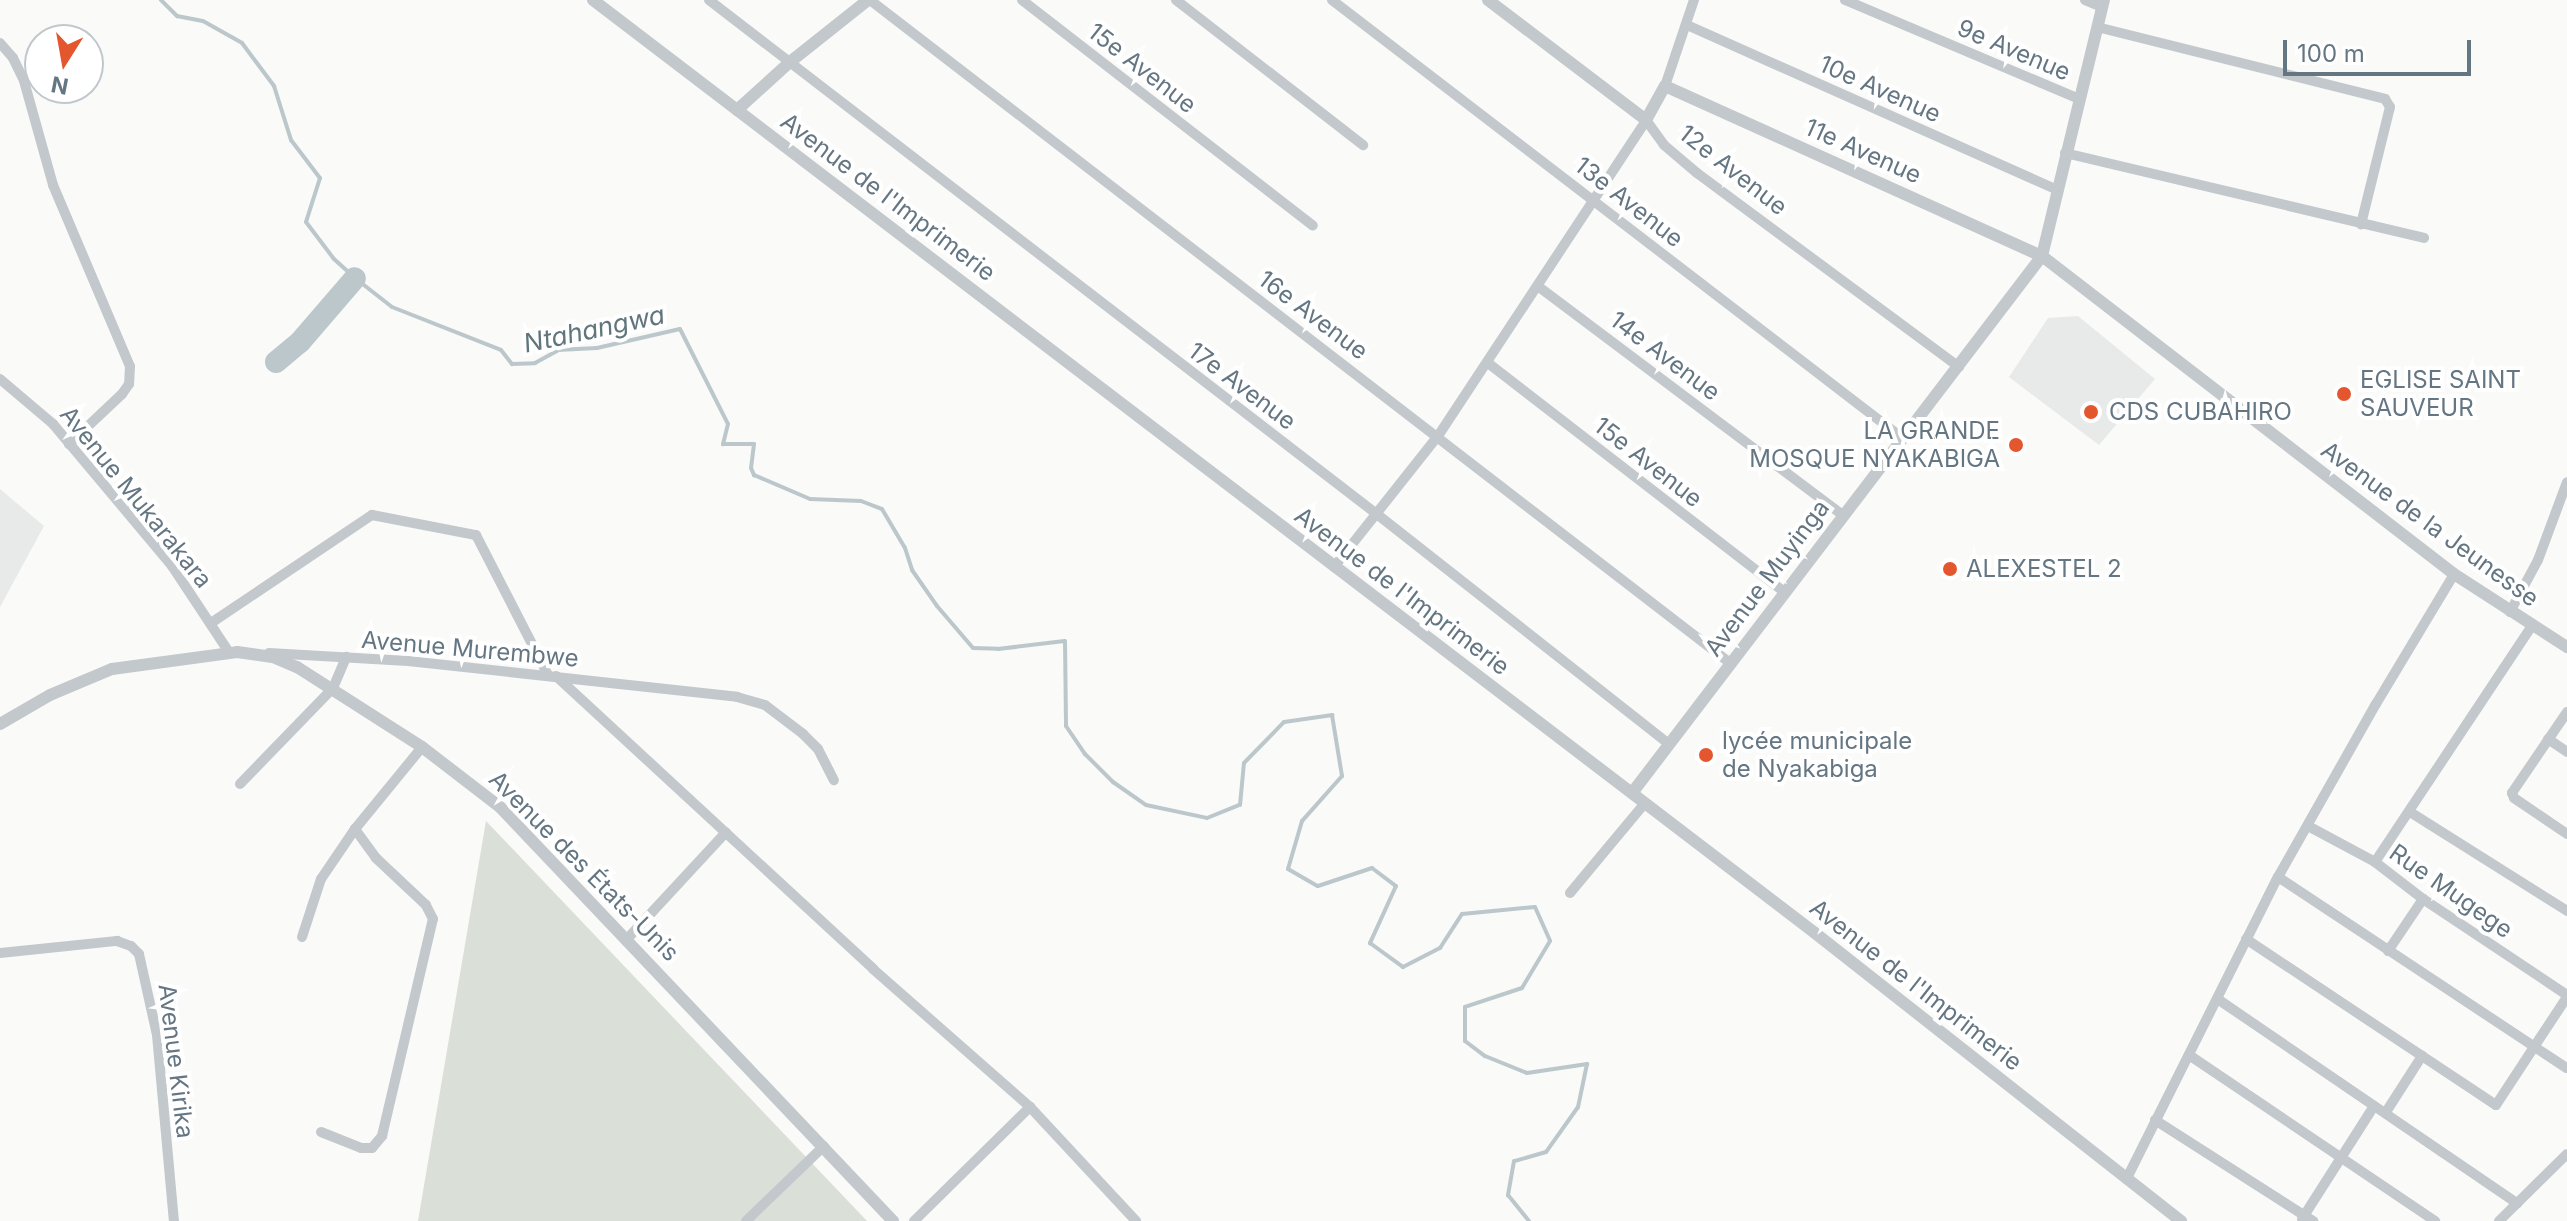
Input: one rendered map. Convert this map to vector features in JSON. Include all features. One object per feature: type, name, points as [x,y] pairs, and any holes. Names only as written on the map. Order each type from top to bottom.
[{"type":"street","name":"Avenue de l'Imprimerie","points":[[593,0],[1632,793],[2181,1221]]},
{"type":"street","name":"17e Avenue","points":[[709,0],[1378,515],[1669,744]]},
{"type":"street","points":[[737,110],[790,62],[869,0]]},
{"type":"street","name":"16e Avenue","points":[[869,0],[1730,663]]},
{"type":"street","name":"15e Avenue","points":[[1022,0],[1313,226]]},
{"type":"street","points":[[1176,0],[1363,145]]},
{"type":"street","name":"13e Avenue","points":[[1332,0],[1901,437]]},
{"type":"street","name":"12e Avenue","points":[[1488,0],[1646,120],[1664,145],[1697,173],[1959,367]]},
{"type":"street","points":[[1334,567],[1438,436],[1539,287],[1646,120],[1665,86],[1694,0]]},
{"type":"street","name":"9e Avenue","points":[[1845,0],[2079,99]]},
{"type":"street","points":[[2085,0],[2103,4]]},
{"type":"street","name":"Avenue Muyinga","points":[[1632,793],[2042,256],[2103,4]]},
{"type":"street","name":"10e Avenue","points":[[1687,25],[2057,190]]},
{"type":"street","points":[[2097,27],[2385,99],[2390,107],[2361,224]]},
{"type":"street","points":[[0,43],[13,58],[24,81],[53,185],[130,366],[129,384],[122,394],[69,444]]},
{"type":"street","name":"11e Avenue","points":[[1665,86],[2042,256]]},
{"type":"street","points":[[2065,153],[2424,238]]},
{"type":"street","name":"Avenue de la Jeunesse","points":[[2042,256],[2454,574],[2567,647]]},
{"type":"street","name":"14e Avenue","points":[[1539,287],[1843,515]]},
{"type":"street","name":"15e Avenue","points":[[1488,363],[1784,592]]},
{"type":"street","name":"Avenue Mukarakara","points":[[0,379],[42,414],[172,566],[229,652]]},
{"type":"street","points":[[2510,612],[2564,505],[2567,482]]},
{"type":"street","points":[[211,623],[372,515],[476,535],[552,675],[1030,1107],[1136,1221]]},
{"type":"street","points":[[2127,1178],[2219,1000],[2278,877],[2454,574]]},
{"type":"street","points":[[2375,862],[2532,626]]},
{"type":"street","name":"Avenue des États-Unis","points":[[0,724],[50,695],[103,671],[229,652],[255,653],[284,660],[333,688],[422,747],[500,807],[628,938],[893,1221]]},
{"type":"street","name":"Avenue Murembwe","points":[[255,653],[346,657],[552,675],[737,697],[765,705],[818,749],[834,780]]},
{"type":"street","points":[[240,784],[333,688],[346,657]]},
{"type":"street","points":[[2567,712],[2512,795],[2567,834]]},
{"type":"street","points":[[2548,739],[2567,752]]},
{"type":"street","points":[[302,937],[321,879],[355,829],[422,747]]},
{"type":"street","points":[[1570,893],[1645,803]]},
{"type":"street","points":[[2410,812],[2567,911]]},
{"type":"street","name":"Rue Mugege","points":[[2308,826],[2375,862],[2423,899],[2567,996]]},
{"type":"street","points":[[321,1132],[361,1148],[372,1148],[381,1140],[432,926],[432,912],[376,858],[355,829]]},
{"type":"street","points":[[628,938],[726,832]]},
{"type":"street","points":[[2278,877],[2567,1068]]},
{"type":"street","points":[[2388,951],[2423,899]]},
{"type":"street","points":[[2246,939],[2496,1105],[2567,996]]},
{"type":"street","name":"Avenue Kirika","points":[[0,953],[117,941],[131,946],[139,954],[157,1035],[174,1221]]},
{"type":"street","points":[[2219,1000],[2517,1203]]},
{"type":"street","points":[[2189,1055],[2435,1221]]},
{"type":"street","points":[[2386,1112],[2422,1056]]},
{"type":"street","points":[[2155,1120],[2306,1219],[2374,1106]]},
{"type":"street","points":[[914,1221],[1030,1107]]},
{"type":"street","points":[[746,1221],[824,1146]]},
{"type":"street","points":[[2499,1221],[2567,1154]]},
{"type":"shaded area","name":"CDS CUBAHIRO","points":[[2078,316],[2155,379],[2099,445],[2009,377],[2048,318]]},
{"type":"shaded area","points":[[0,489],[44,526],[0,607]]},
{"type":"shaded area","points":[[486,821],[867,1221],[418,1221]]},
{"type":"waterway","name":"Ntahangwa","points":[[161,0],[177,16],[203,21],[242,43],[274,86],[291,140],[320,178],[306,222],[334,259],[355,278],[392,307],[501,350],[512,364],[535,363],[558,350],[597,348],[680,329],[728,424],[723,444],[754,444],[751,468],[754,475],[810,499],[861,501],[882,509],[905,548],[912,570],[937,606],[973,648],[998,649],[1065,641],[1066,726],[1085,754],[1113,782],[1146,805],[1207,818],[1240,805],[1244,763],[1284,722],[1332,715],[1342,776],[1302,821],[1288,869],[1318,886],[1372,868],[1396,886],[1370,943],[1403,967],[1440,948],[1462,914],[1535,907],[1550,941],[1522,988],[1465,1007],[1465,1041],[1485,1056],[1527,1073],[1587,1064],[1578,1107],[1546,1152],[1514,1161],[1508,1195],[1529,1221]]},
{"type":"waterway","points":[[276,362],[300,342],[355,278]]},
{"type":"place","name":"EGLISE SAINT SAUVEUR","points":[[2344,394]]},
{"type":"place","name":"CDS CUBAHIRO","points":[[2091,412]]},
{"type":"place","name":"LA GRANDE MOSQUE NYAKABIGA","points":[[2016,445]]},
{"type":"place","name":"ALEXESTEL 2","points":[[1950,569]]},
{"type":"place","name":"lycée municipale de Nyakabiga","points":[[1706,755]]}]
